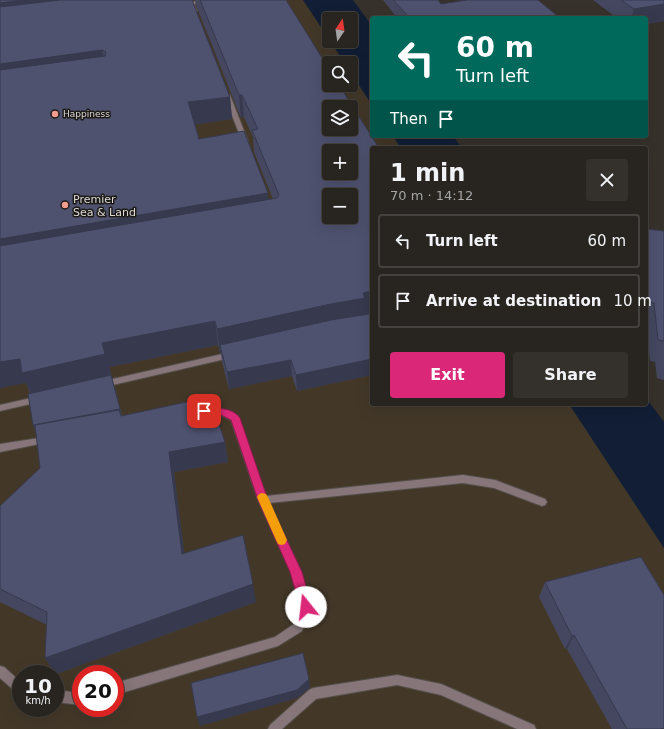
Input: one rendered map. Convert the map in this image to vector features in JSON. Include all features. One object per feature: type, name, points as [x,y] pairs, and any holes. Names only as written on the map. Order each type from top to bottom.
[{"type":"lane","points":[[197,17],[191,3],[209,0]]},
{"type":"lane","points":[[225,89],[248,147]]},
{"type":"lane","points":[[92,387],[239,353]]},
{"type":"lane","points":[[0,408],[46,398]]},
{"type":"lane","points":[[124,686],[278,641],[298,627],[306,607],[296,572],[263,500],[235,418],[222,412],[196,413]]},
{"type":"lane","points":[[0,448],[55,438]]},
{"type":"lane","points":[[263,500],[463,479],[496,484],[542,502]]},
{"type":"lane","points":[[0,671],[12,681]]},
{"type":"lane","points":[[274,729],[313,694],[397,680],[440,690],[530,729]]},
{"type":"shaded area","points":[[0,0],[303,0],[322,29],[322,48],[334,48],[339,56],[322,56],[322,92],[358,92],[358,84],[370,102],[370,138],[393,138],[399,146],[370,146],[370,406],[570,406],[664,549],[664,729],[0,729]]},
{"type":"water","points":[[303,0],[353,0],[370,23],[370,102],[358,84],[358,56],[340,56],[335,48],[358,48],[358,12],[322,12],[322,28]]},
{"type":"water","points":[[394,138],[454,138],[460,146],[400,146]]},
{"type":"water","points":[[648,401],[664,422],[664,548],[570,406],[648,406]]},
{"type":"building","points":[[0,0],[22,0],[0,3]]},
{"type":"building","points":[[60,0],[192,0],[230,97],[188,102],[199,139],[244,131],[268,193],[0,239],[0,70],[105,56],[106,52],[102,50],[0,64],[0,7]]},
{"type":"building","points":[[200,0],[286,0],[322,58],[322,92],[343,92],[349,100],[322,100],[322,136],[358,136],[358,115],[370,134],[370,138],[373,138],[378,146],[370,146],[370,291],[363,293],[365,298],[217,329],[215,321],[102,343],[105,354],[22,373],[20,359],[0,362],[0,246],[277,198],[279,195],[252,130],[258,129],[242,95],[239,95]]},
{"type":"building","points":[[393,0],[438,0],[441,4],[467,0],[538,0],[558,16],[408,16]]},
{"type":"building","points":[[621,0],[664,0],[664,4],[634,9]]},
{"type":"building","points":[[648,229],[664,231],[664,341],[658,340],[654,303],[648,302]]},
{"type":"building","points":[[369,314],[370,359],[296,375],[291,360],[227,372],[220,345],[331,320]]},
{"type":"building","points":[[111,375],[120,409],[33,425],[28,394]]},
{"type":"building","points":[[210,397],[225,442],[169,452],[182,554],[243,535],[253,584],[45,658],[47,612],[0,589],[0,506],[40,468],[35,425],[119,410],[121,416]]},
{"type":"building","points":[[641,557],[664,595],[664,728],[660,729],[627,729],[574,635],[572,636],[545,582]]},
{"type":"building","points":[[303,653],[309,679],[297,690],[197,717],[191,683]]},
{"type":"slow traffic","points":[[262,497],[282,540]]},
{"type":"place","name":"Happiness","points":[[55,114]]},
{"type":"place","name":"Premier Sea & Land","points":[[65,205]]},
{"type":"route","points":[[204,411],[222,412],[235,418],[263,500],[296,572],[306,607]]}]
